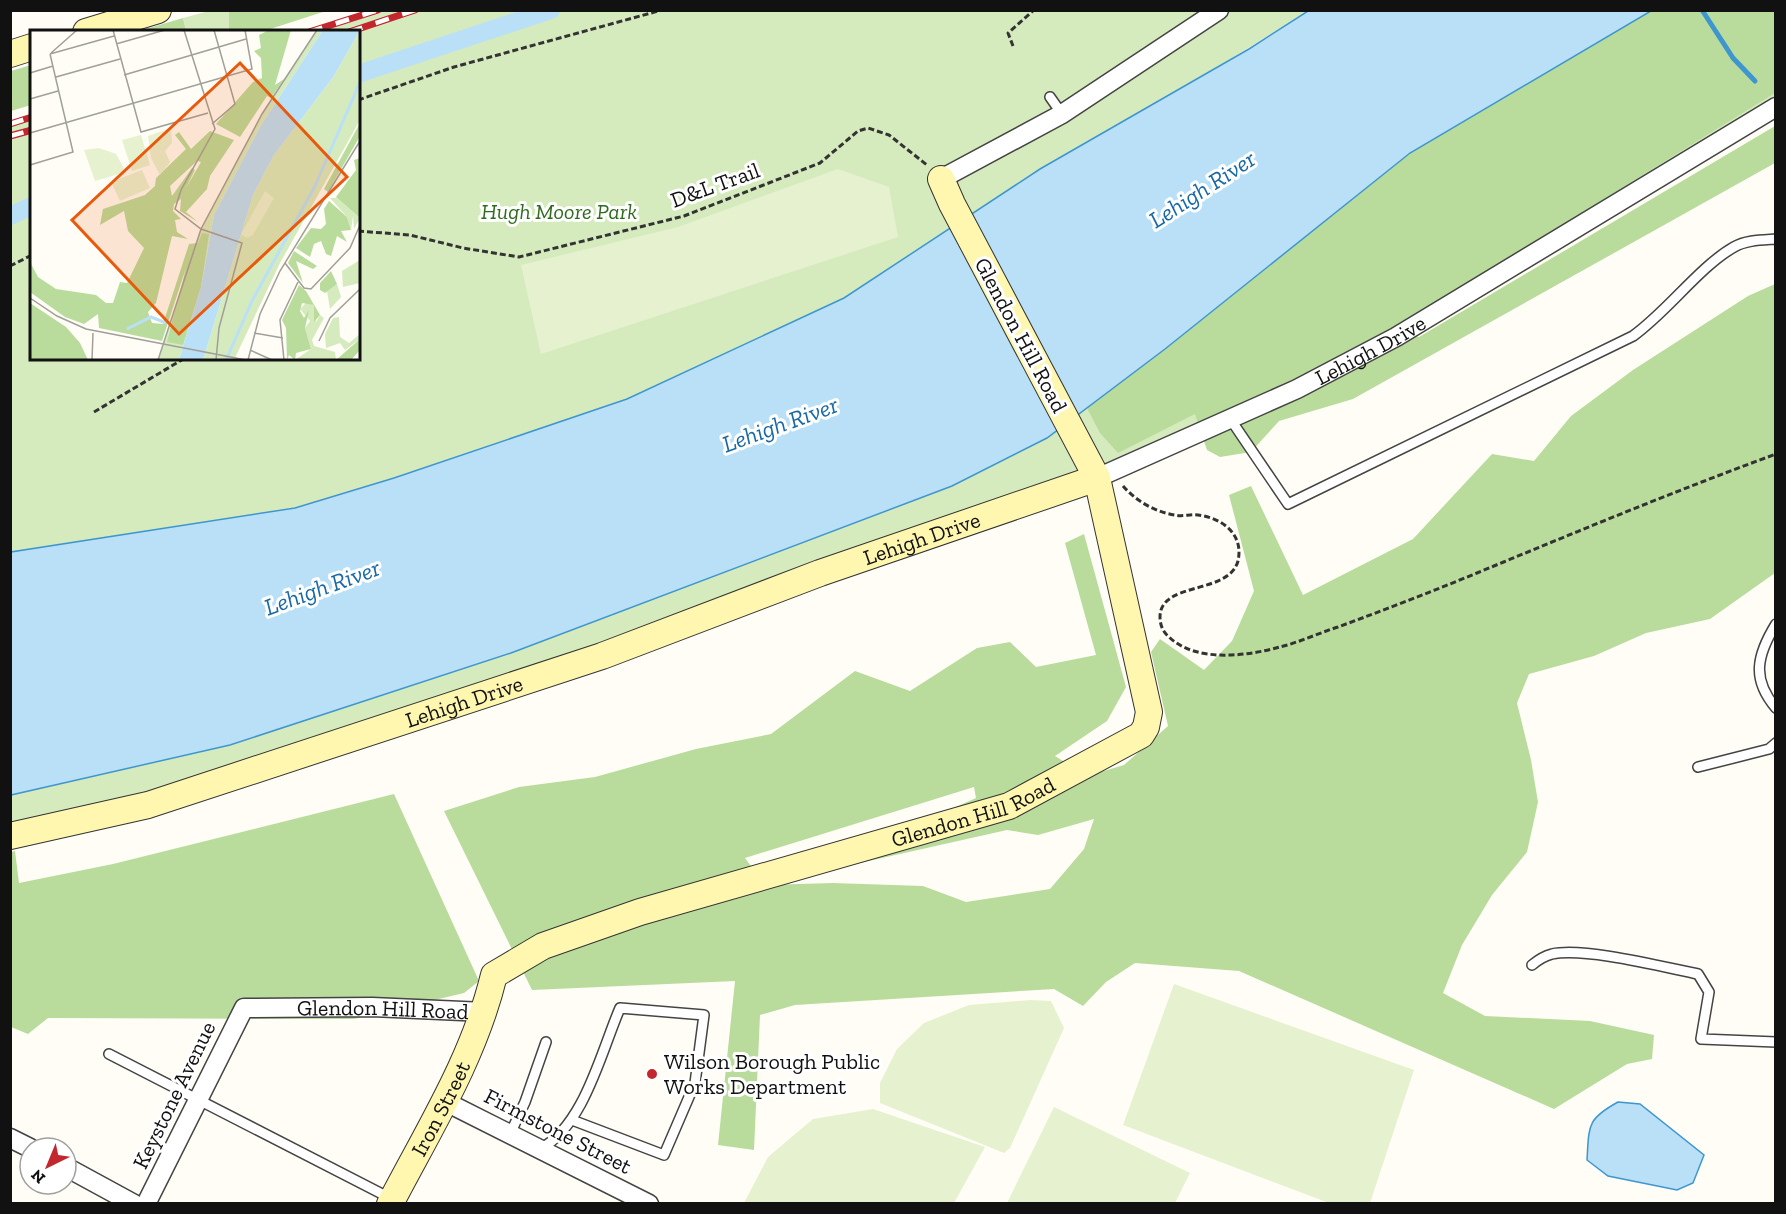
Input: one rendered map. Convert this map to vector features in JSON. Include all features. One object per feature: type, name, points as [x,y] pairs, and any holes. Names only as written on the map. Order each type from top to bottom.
[{"type":"street","points":[[93,30],[158,10]]},
{"type":"street","points":[[941,179],[1062,114],[1219,10]]},
{"type":"street","points":[[10,54],[30,48]]},
{"type":"street","name":"Lehigh Drive","points":[[10,836],[148,806],[602,656],[820,573],[1097,478],[1297,389],[1396,337],[1776,107]]},
{"type":"street","name":"Glendon Hill Road","points":[[244,1008],[372,1007],[485,1011],[494,975],[543,946],[640,912],[1009,806],[1141,735],[1146,727],[1149,712],[1097,478],[952,204],[941,179]]},
{"type":"street","name":"Keystone Avenue","points":[[146,1203],[244,1008]]},
{"type":"street","name":"Iron Street","points":[[395,1202],[446,1102],[485,1011]]},
{"type":"street","name":"Firmstone Street","points":[[446,1102],[649,1203]]},
{"type":"street","points":[[78,1173],[134,1203]]},
{"type":"lane","points":[[1050,98],[1062,114]]},
{"type":"lane","points":[[1231,420],[1288,504],[1633,336],[1654,321],[1713,263],[1735,246],[1755,240],[1776,239]]},
{"type":"lane","points":[[1776,624],[1764,643],[1758,663],[1764,695],[1776,708]]},
{"type":"lane","points":[[1698,767],[1769,749],[1776,743]]},
{"type":"lane","points":[[1532,965],[1540,958],[1564,953],[1624,960],[1698,974],[1709,992],[1701,1039],[1776,1042]]},
{"type":"lane","points":[[540,1149],[551,1143],[572,1120],[581,1106],[620,1008],[704,1015],[695,1083],[664,1155],[572,1120]]},
{"type":"lane","points":[[510,1134],[525,1102],[546,1042]]},
{"type":"lane","points":[[109,1054],[395,1202]]},
{"type":"path","points":[[360,99],[454,67],[662,10]]},
{"type":"path","points":[[1012,46],[1008,33],[1034,10]]},
{"type":"path","name":"D&L Trail","points":[[360,231],[410,235],[463,248],[519,257],[684,216],[820,163],[858,131],[868,128],[889,135],[920,160]]},
{"type":"path","points":[[10,266],[30,256]]},
{"type":"path","points":[[94,412],[182,360]]},
{"type":"path","points":[[1126,490],[1150,508],[1176,516],[1197,515],[1217,520],[1234,532],[1239,548],[1237,563],[1229,575],[1214,583],[1175,595],[1166,602],[1160,612],[1160,624],[1167,636],[1183,648],[1198,653],[1241,654],[1281,647],[1414,599],[1672,492],[1776,454]]},
{"type":"green space","points":[[229,10],[326,11],[267,30],[229,30]]},
{"type":"green space","name":"Hugh Moore Park","points":[[378,10],[1308,11],[844,298],[627,399],[394,478],[295,508],[11,552],[11,124],[30,117],[30,360],[360,360],[360,30],[312,30]]},
{"type":"green space","points":[[209,11],[229,11],[229,30],[186,30],[183,18]]},
{"type":"green space","points":[[1651,11],[1775,11],[1775,107],[1513,266],[1184,442],[602,656],[11,836],[10,795],[230,745],[511,653],[952,486],[1047,438],[1165,349]]},
{"type":"green space","points":[[1651,11],[1775,11],[1775,93],[1389,332],[1419,337],[1775,126],[1775,163],[1353,399],[1279,421],[1251,452],[1220,457],[1207,450],[1195,414],[1118,453],[1100,433],[1087,408],[1165,349],[1410,153]]},
{"type":"green space","points":[[183,18],[186,30],[142,30]]},
{"type":"green space","points":[[30,65],[30,105],[11,111],[11,71]]},
{"type":"green space","points":[[838,169],[889,187],[898,237],[541,354],[521,265],[678,227]]},
{"type":"green space","points":[[1775,284],[1775,573],[1710,619],[1646,633],[1594,656],[1529,674],[1517,703],[1531,760],[1538,802],[1527,852],[1492,895],[1462,945],[1443,993],[1485,1016],[1590,1021],[1654,1035],[1652,1059],[1627,1064],[1554,1109],[1239,971],[1135,963],[1106,982],[1083,1006],[1054,989],[795,1005],[760,1015],[754,1150],[718,1145],[735,981],[532,990],[444,811],[519,787],[595,777],[696,749],[771,734],[855,671],[910,691],[977,648],[1010,642],[1036,667],[1096,655],[1065,543],[1084,534],[1126,687],[1107,721],[1055,756],[1087,776],[1124,765],[1168,726],[1151,652],[1160,639],[1204,670],[1232,641],[1254,591],[1229,495],[1251,486],[1303,595],[1413,539],[1492,454],[1534,461],[1571,416],[1633,370],[1748,296]],"holes":[[[974,787],[976,798],[951,809],[825,846],[833,869],[1007,830],[1038,835],[1094,819],[1084,849],[1050,889],[966,902],[923,886],[833,883],[765,885],[745,858]]]},
{"type":"green space","points":[[394,794],[479,981],[464,993],[354,1019],[48,1018],[28,1034],[11,1027],[11,852],[15,851],[19,883],[113,864]]},
{"type":"green space","points":[[1174,984],[1414,1070],[1370,1203],[1329,1203],[1123,1125]]},
{"type":"green space","points":[[1031,1000],[1051,1001],[1064,1028],[1010,1148],[1004,1153],[880,1103],[880,1083],[897,1049],[924,1023],[969,1005]]},
{"type":"green space","points":[[1054,1107],[1190,1173],[1175,1203],[1007,1203]]},
{"type":"green space","points":[[873,1109],[985,1147],[954,1203],[744,1203],[768,1157],[813,1119]]},
{"type":"water","name":"Lehigh River","points":[[1308,11],[1651,11],[1410,153],[1165,349],[1047,438],[952,486],[511,653],[230,745],[11,795],[11,552],[295,508],[394,478],[627,399],[844,298],[1040,169],[1249,49]]},
{"type":"water","points":[[1618,1102],[1640,1104],[1704,1155],[1693,1183],[1677,1190],[1608,1176],[1587,1160],[1588,1139],[1592,1124],[1600,1113]]},
{"type":"waterway","points":[[360,73],[551,10]]},
{"type":"waterway","points":[[1702,10],[1733,58],[1755,81]]},
{"type":"waterway","points":[[10,216],[30,207]]},
{"type":"railway","points":[[315,30],[378,10]]},
{"type":"railway","points":[[355,30],[415,10]]},
{"type":"railway","points":[[10,124],[30,118]]},
{"type":"railway","points":[[10,136],[30,131]]},
{"type":"place","name":"Wilson Borough Public Works Department","points":[[652,1074]]}]
